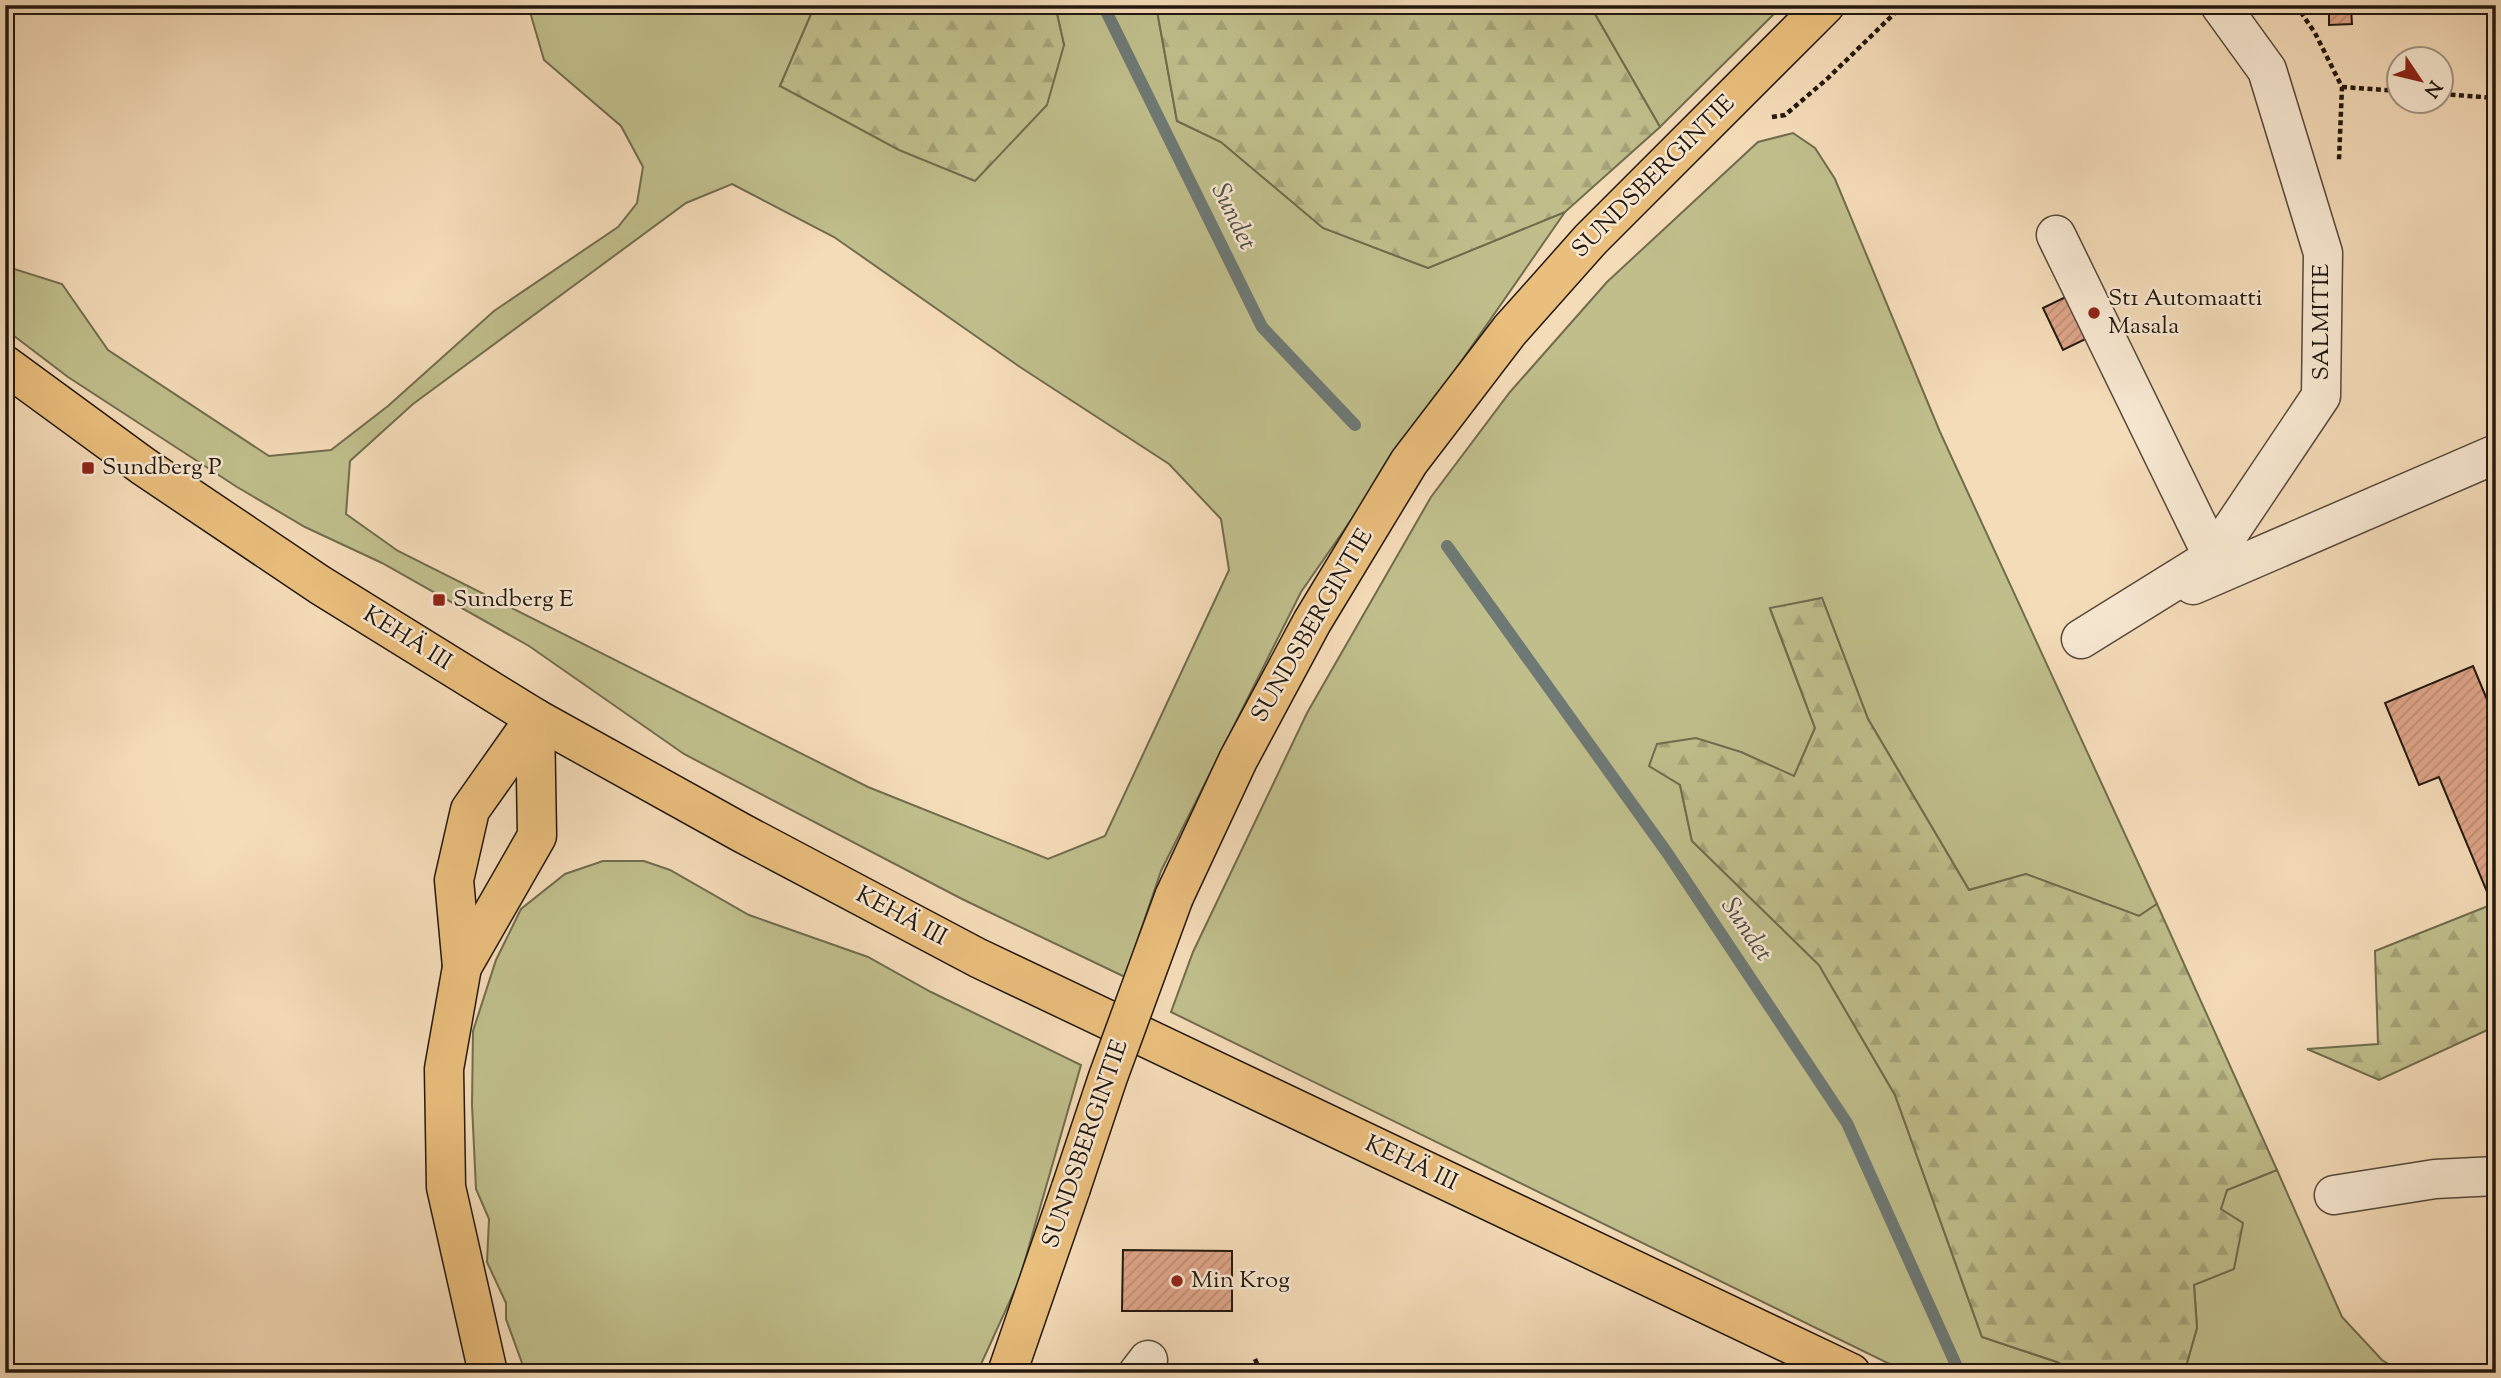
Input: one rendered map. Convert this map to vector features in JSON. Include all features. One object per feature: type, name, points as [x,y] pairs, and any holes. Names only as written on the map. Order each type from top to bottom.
[{"type":"main road","name":"SUNDSBERGINTIE","points":[[1007,1373],[1108,1077],[1174,897],[1237,760],[1312,622],[1409,463],[1510,330],[1591,239],[1825,5]]},
{"type":"main road","name":"KEHÄ III","points":[[5,365],[143,466],[309,578],[535,718],[743,833],[978,958],[1851,1373]]},
{"type":"main road","points":[[462,967],[537,836],[535,718]]},
{"type":"main road","points":[[488,1373],[446,1187],[444,1069],[462,967],[454,880],[470,810],[535,718]]},
{"type":"street","name":"SALMITIE","points":[[2220,5],[2267,70],[2323,253],[2322,396],[2213,556],[2081,639],[2221,572],[2496,454]]},
{"type":"street","points":[[2056,235],[2213,556]]},
{"type":"street","points":[[2334,1195],[2435,1179],[2496,1176]]},
{"type":"path","name":"SUNDSBERGINTIE","points":[[1763,119],[1785,115],[1827,79],[1903,5]]},
{"type":"path","points":[[2342,87],[2386,90]]},
{"type":"path","points":[[2456,95],[2496,98]]},
{"type":"path","points":[[1255,1359],[1261,1373]]},
{"type":"green space","points":[[528,5],[815,5],[780,86],[1064,45],[1055,5],[1156,5],[1177,121],[1221,142],[1323,228],[1428,268],[1565,212],[1301,592],[1161,871],[1125,977],[962,899],[684,754],[529,646],[382,563],[305,527],[237,487],[68,377],[5,329],[5,266],[62,284],[108,350],[269,456],[331,450],[388,406],[494,311],[618,227],[637,203],[643,167],[621,126],[544,60]],"holes":[[[732,184],[834,237],[1020,367],[1169,464],[1221,519],[1229,570],[1105,836],[1048,859],[868,787],[398,551],[346,514],[350,461],[413,404],[686,203]]]},
{"type":"green space","points":[[815,5],[1055,5],[1064,45],[1047,105],[975,181],[899,150],[780,86]]},
{"type":"green space","points":[[1156,5],[1597,5],[1592,9],[1660,127],[1565,212],[1428,268],[1323,228],[1221,142],[1177,121]]},
{"type":"green space","points":[[1597,5],[1783,5],[1660,127],[1592,9]]},
{"type":"green space","points":[[1793,133],[1815,148],[1835,179],[1940,432],[2157,904],[2139,916],[2026,874],[1969,890],[1868,719],[1822,598],[1770,609],[1815,728],[1794,777],[1741,752],[1680,785],[1692,841],[1819,965],[1895,1095],[1982,1337],[2057,1362],[2079,1373],[1908,1373],[1171,1012],[1193,952],[1307,713],[1431,497],[1510,392],[1607,282],[1758,142]]},
{"type":"green space","points":[[1822,598],[1868,719],[1969,890],[2026,874],[2139,916],[2157,904],[2277,1170],[2227,1190],[2221,1209],[2243,1223],[2234,1269],[2194,1285],[2197,1328],[2184,1373],[2079,1373],[2057,1362],[1982,1337],[1895,1095],[1819,965],[1692,841],[1680,785],[1649,766],[1657,744],[1696,738],[1741,752],[1794,776],[1815,728],[1770,608]]},
{"type":"green space","points":[[603,861],[644,861],[670,870],[749,915],[868,957],[931,992],[1081,1065],[1019,1281],[977,1373],[518,1373],[522,1363],[506,1319],[506,1303],[487,1262],[489,1219],[476,1189],[472,1105],[473,1031],[496,960],[521,909],[565,874]]},
{"type":"green space","points":[[2488,906],[2496,916],[2496,1026],[2379,1080],[2307,1049],[2378,1044],[2375,951]]},
{"type":"green space","points":[[2277,1170],[2342,1317],[2382,1360],[2403,1373],[2184,1373],[2197,1328],[2194,1285],[2227,1190]]},
{"type":"building","points":[[2351,8],[2352,24],[2329,25],[2329,9]]},
{"type":"building","points":[[2082,289],[2102,331],[2063,350],[2043,308]]},
{"type":"building","points":[[2473,666],[2496,721],[2496,896],[2490,899],[2439,777],[2419,785],[2385,703]]},
{"type":"building","name":"Min Krog","points":[[1123,1250],[1232,1251],[1232,1311],[1122,1311]]},
{"type":"waterway","name":"Sundet","points":[[1103,5],[1262,327],[1355,425]]},
{"type":"waterway","name":"Sundet","points":[[1447,546],[1668,854],[1847,1123],[1957,1367]]},
{"type":"place","name":"St1 Automaatti Masala","points":[[2094,313]]},
{"type":"place","name":"Sundberg P","points":[[88,468]]},
{"type":"place","name":"Sundberg E","points":[[439,600]]},
{"type":"place","name":"Min Krog","points":[[1177,1281]]}]
